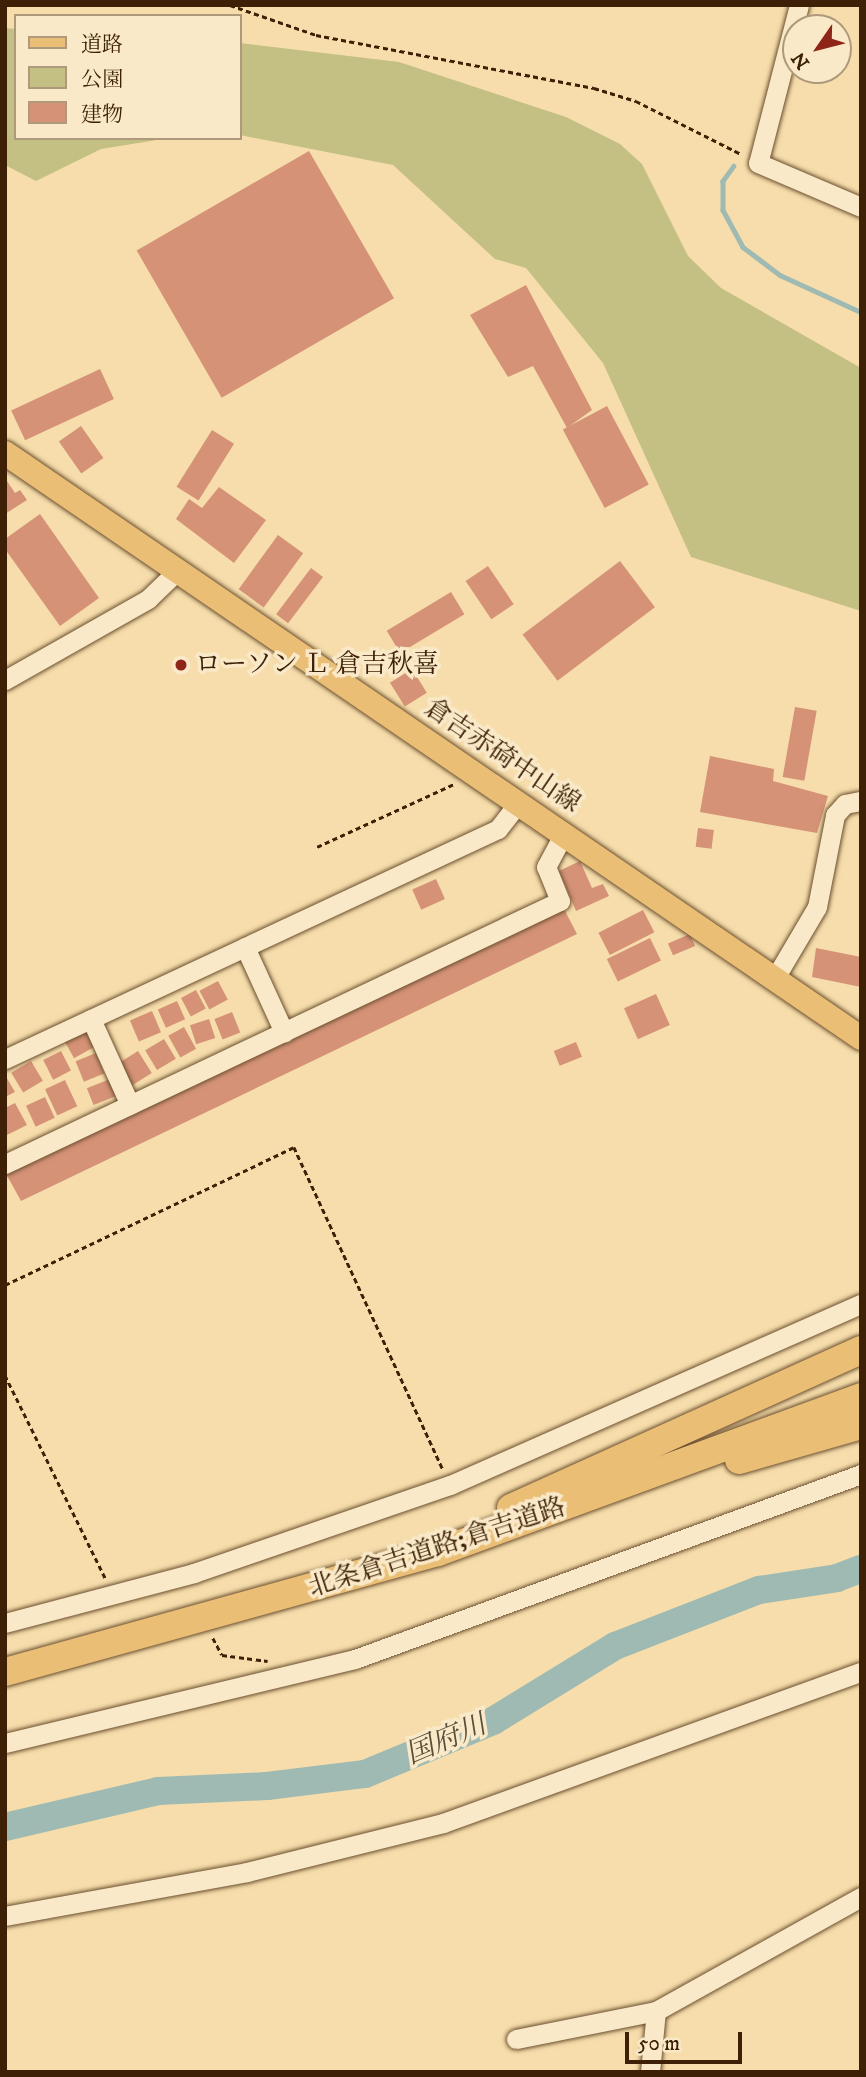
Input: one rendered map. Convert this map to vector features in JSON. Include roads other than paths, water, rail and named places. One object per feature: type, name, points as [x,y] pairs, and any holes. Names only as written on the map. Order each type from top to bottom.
[{"type":"highway","points":[[490,1517],[861,1350]]},
{"type":"highway","name":"北条倉吉道路;倉吉道路","points":[[5,1658],[293,1579],[490,1517],[681,1452],[861,1382]]},
{"type":"highway","name":"北条倉吉道路;倉吉道路","points":[[5,1672],[323,1587],[573,1504],[861,1397]]},
{"type":"highway","points":[[573,1504],[861,1425]]},
{"type":"main road","name":"倉吉赤碕中山線","points":[[5,453],[861,1038]]},
{"type":"street","points":[[799,5],[758,163],[861,207]]},
{"type":"street","points":[[5,680],[148,599],[177,571]]},
{"type":"street","points":[[775,978],[817,907],[835,815],[845,804],[861,801]]},
{"type":"street","points":[[5,1059],[498,829],[519,802]]},
{"type":"street","points":[[5,1164],[560,901],[546,867],[564,833]]},
{"type":"street","points":[[245,947],[284,1032]]},
{"type":"street","points":[[91,1019],[130,1105]]},
{"type":"street","points":[[5,1623],[115,1597],[450,1485],[861,1304]]},
{"type":"street","points":[[5,1743],[151,1711],[355,1659],[861,1474]]},
{"type":"street","points":[[5,1916],[247,1872],[443,1823],[861,1672]]},
{"type":"street","points":[[516,2039],[656,2011],[861,1897]]},
{"type":"street","points":[[650,2072],[656,2011]]},
{"type":"waterway","points":[[734,166],[723,181],[723,210],[743,247],[780,275],[861,312]]},
{"type":"waterway","name":"国府川","points":[[5,1827],[158,1791],[267,1786],[365,1774],[493,1721],[615,1646],[759,1590],[837,1578],[861,1569]]},
{"type":"place","name":"ローソン Ｌ 倉吉秋喜","points":[[181,665]]}]
